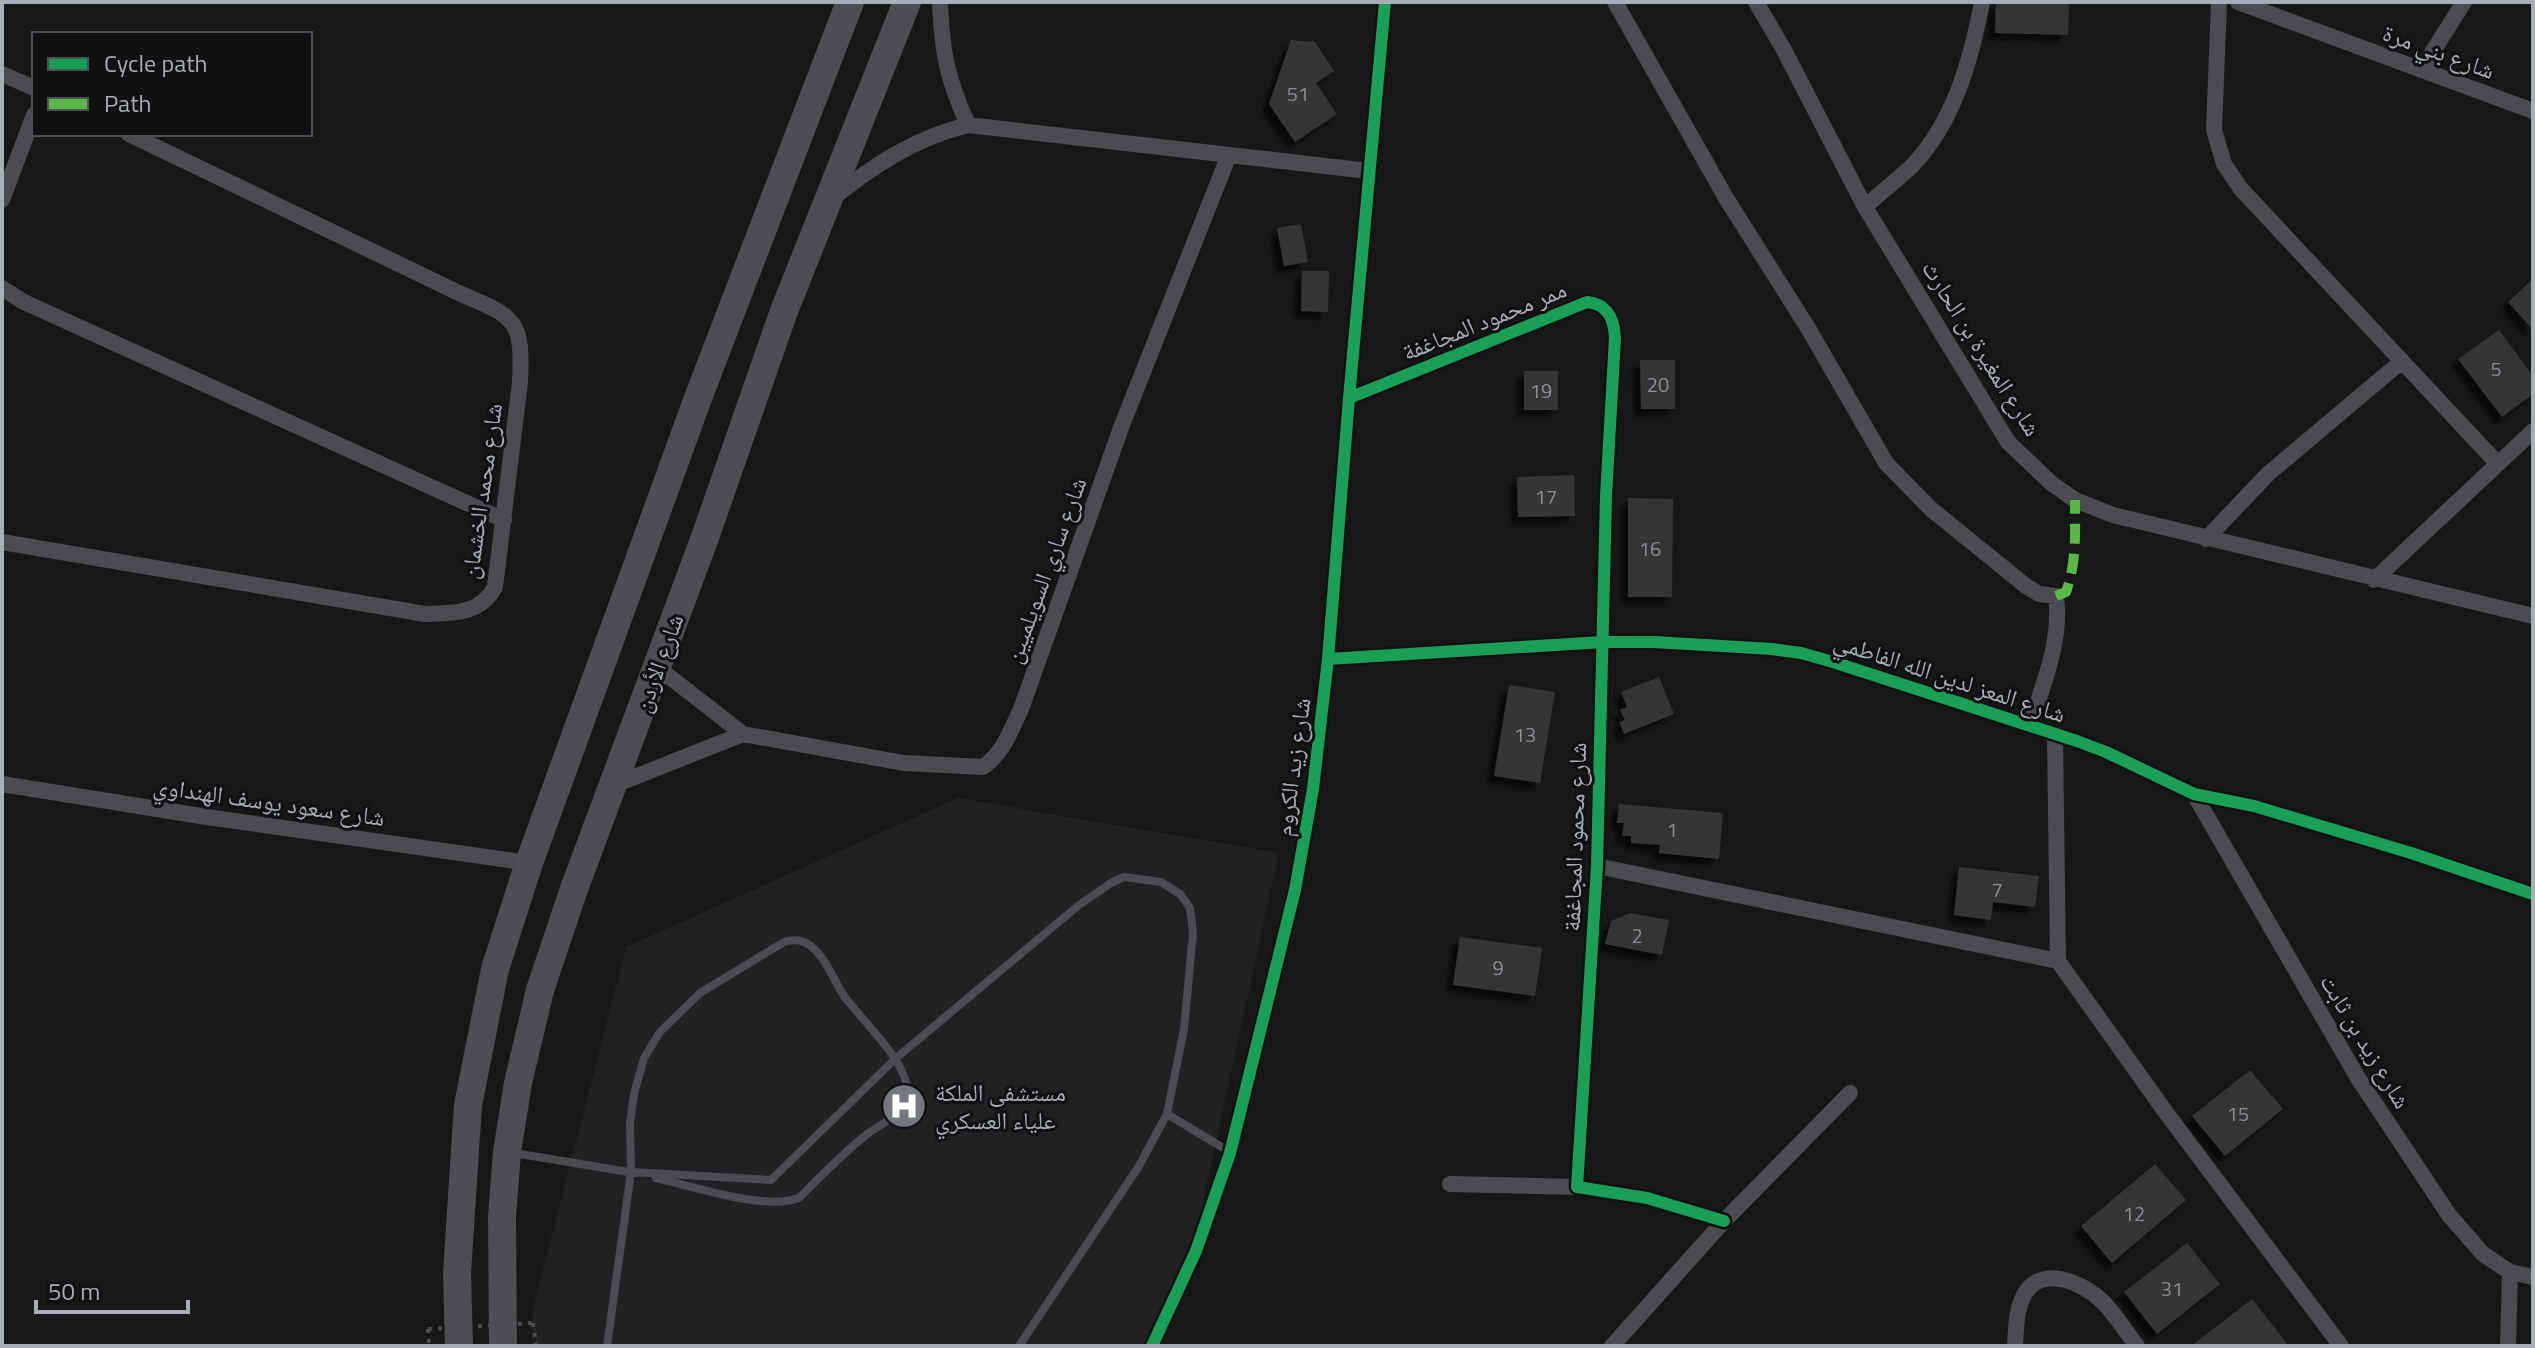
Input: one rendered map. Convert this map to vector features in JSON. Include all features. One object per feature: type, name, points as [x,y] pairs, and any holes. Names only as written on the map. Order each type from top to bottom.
[{"type":"highway","points":[[459,1346],[457,1273],[468,1105],[495,969],[529,863],[698,398],[850,2]]},
{"type":"highway","name":"شارع الأردن","points":[[503,1346],[502,1216],[507,1152],[521,1071],[540,990],[784,311],[907,2]]},
{"type":"street","points":[[940,2],[941,40],[946,65],[952,90],[968,125]]},
{"type":"street","name":"شارع زيد الكروم","points":[[1152,1346],[1196,1251],[1230,1153],[1295,890],[1313,789],[1328,659],[1385,2]]},
{"type":"street","points":[[1615,2],[1726,198],[1808,328],[1886,463],[1931,509],[2026,586],[2039,594],[2056,596],[2059,619],[2057,639],[2030,726]]},
{"type":"street","name":"شارع المغيرة بن الحارث","points":[[1756,2],[1865,207],[2008,442],[2034,469],[2075,500],[2113,515],[2533,616]]},
{"type":"street","points":[[1865,207],[1912,165],[1938,131],[1974,44],[1982,2]]},
{"type":"street","points":[[2219,2],[2214,130],[2224,164],[2241,189],[2498,464]]},
{"type":"street","name":"شارع بني مرة","points":[[2238,2],[2533,111]]},
{"type":"street","points":[[2421,70],[2464,2]]},
{"type":"street","points":[[2,74],[32,87]]},
{"type":"street","points":[[2,200],[32,120]]},
{"type":"street","points":[[826,204],[895,152],[938,133],[968,125],[1369,171]]},
{"type":"street","name":"شارع محمد الخشمان","points":[[2,542],[425,614],[472,610],[484,603],[495,587],[522,349],[511,320],[496,309],[133,136]]},
{"type":"street","name":"شارع ساري السويلميين","points":[[657,667],[743,734],[904,763],[983,767],[1001,752],[1037,667],[1122,425],[1229,155]]},
{"type":"street","points":[[2,288],[51,315],[504,520]]},
{"type":"street","name":"ممر محمود المجاغفة","points":[[1349,398],[1587,302],[1597,303],[1611,316],[1615,338]]},
{"type":"street","name":"شارع محمود المجاغفة","points":[[1577,1187],[1597,866],[1606,496],[1615,338]]},
{"type":"street","points":[[2206,539],[2268,474],[2402,361]]},
{"type":"street","points":[[2374,580],[2533,431]]},
{"type":"street","name":"شارع المعز لدين الله الفاطمي","points":[[1328,659],[1603,642],[1694,644],[1801,653],[2106,752],[2194,794],[2254,806],[2411,853],[2533,894]]},
{"type":"street","points":[[612,786],[743,734]]},
{"type":"street","points":[[2055,735],[2058,961],[2167,1114],[2341,1346]]},
{"type":"street","name":"شارع سعود يوسف الهنداوي","points":[[2,784],[529,863]]},
{"type":"street","name":"شارع زيد بن ثابت","points":[[2194,794],[2358,1078],[2464,1235],[2483,1254],[2510,1272],[2533,1277]]},
{"type":"street","points":[[1597,866],[2058,961]]},
{"type":"street","points":[[1612,1346],[1724,1221],[1850,1093]]},
{"type":"street","points":[[1450,1184],[1577,1187],[1647,1198],[1724,1221]]},
{"type":"street","points":[[2508,1346],[2510,1272]]},
{"type":"street","points":[[2015,1346],[2023,1297],[2039,1280],[2049,1278],[2085,1288],[2103,1302],[2137,1346]]},
{"type":"lane","points":[[631,1172],[771,1180],[895,1059],[1079,905],[1124,877],[1161,882],[1180,894],[1190,908],[1192,920],[1192,957],[1184,1029],[1167,1114],[1139,1166],[1019,1346]]},
{"type":"lane","points":[[507,1152],[631,1172],[752,1200],[785,1203],[799,1198],[865,1135],[906,1103],[907,1083],[895,1059],[843,995],[814,949],[799,940],[784,942],[700,993],[660,1032],[644,1058],[634,1094],[630,1123],[631,1172],[607,1346]]},
{"type":"lane","points":[[1167,1114],[1230,1153]]},
{"type":"path","points":[[429,1346],[428,1329],[533,1323],[536,1346]]},
{"type":"shaded area","name":"مستشفى الملكة علياء العسكري","points":[[958,798],[1279,853],[1189,1266],[1143,1346],[532,1346],[533,1308],[626,947]]},
{"type":"building","points":[[1996,2],[2069,2],[2068,35],[1995,33]]},
{"type":"building","points":[[1291,40],[1315,42],[1334,71],[1316,83],[1337,114],[1295,142],[1269,104]]},
{"type":"building","points":[[1301,224],[1308,262],[1284,266],[1277,228]]},
{"type":"building","points":[[1302,271],[1329,271],[1328,312],[1301,311]]},
{"type":"building","points":[[2533,279],[2533,330],[2508,302]]},
{"type":"building","points":[[2499,330],[2533,376],[2533,394],[2502,417],[2458,359]]},
{"type":"building","points":[[1640,360],[1675,360],[1675,409],[1641,409]]},
{"type":"building","points":[[1524,371],[1558,371],[1558,410],[1524,410]]},
{"type":"building","points":[[1574,475],[1575,516],[1518,517],[1517,477]]},
{"type":"building","points":[[1628,498],[1673,499],[1672,597],[1628,597]]},
{"type":"building","points":[[1659,677],[1674,714],[1624,734],[1619,722],[1625,720],[1620,710],[1627,707],[1621,692]]},
{"type":"building","points":[[1509,685],[1555,692],[1540,783],[1494,776]]},
{"type":"building","points":[[1619,804],[1723,813],[1719,859],[1659,853],[1660,845],[1631,843],[1631,836],[1622,836],[1624,823],[1617,823]]},
{"type":"building","points":[[1959,867],[2039,876],[2035,907],[1993,902],[1991,920],[1954,915]]},
{"type":"building","points":[[1630,913],[1669,920],[1662,955],[1605,944],[1611,921]]},
{"type":"building","points":[[1460,937],[1542,948],[1535,996],[1453,985]]},
{"type":"building","points":[[2250,1070],[2283,1109],[2225,1156],[2192,1116]]},
{"type":"building","points":[[2155,1164],[2186,1200],[2112,1263],[2081,1226]]},
{"type":"building","points":[[2187,1243],[2220,1284],[2157,1334],[2124,1292]]},
{"type":"building","points":[[2252,1299],[2289,1346],[2191,1346]]},
{"type":"marked path","points":[[2056,596],[2066,592],[2072,569],[2075,500]]},
{"type":"cycle path","points":[[1152,1346],[1196,1251],[1230,1153],[1295,890],[1313,789],[1328,659],[1385,2]]},
{"type":"cycle path","points":[[1349,398],[1587,302],[1605,309],[1611,319],[1615,338],[1606,496],[1597,866],[1577,1187],[1647,1198],[1724,1221]]},
{"type":"cycle path","points":[[1328,659],[1603,642],[1654,642],[1801,653],[2077,741],[2194,794],[2254,806],[2411,853],[2533,894]]},
{"type":"place","name":"مستشفى الملكة علياء العسكري","points":[[904,1106]]}]
